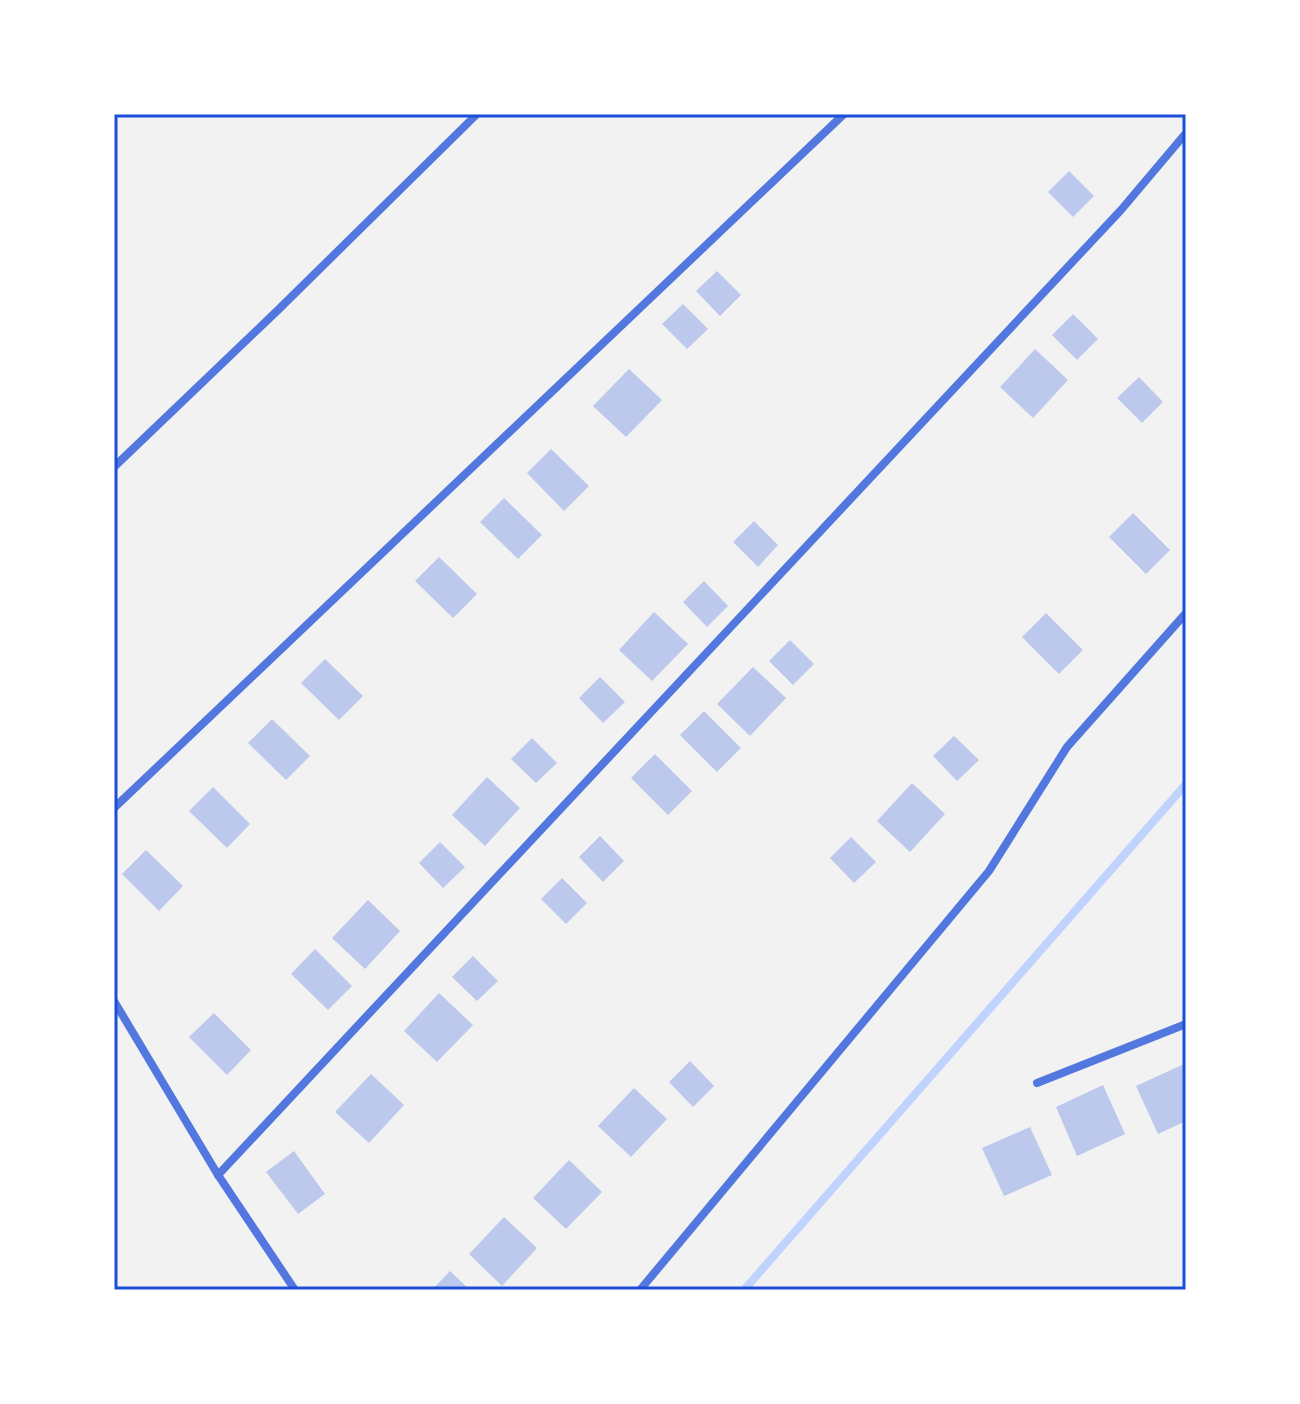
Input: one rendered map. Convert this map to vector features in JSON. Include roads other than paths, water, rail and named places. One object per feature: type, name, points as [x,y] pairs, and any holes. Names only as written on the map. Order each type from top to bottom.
[{"type":"street","points":[[114,467],[477,114]]},
{"type":"street","points":[[114,808],[844,114]]},
{"type":"street","points":[[218,1175],[1121,210],[1186,133]]},
{"type":"street","points":[[640,1290],[989,871],[1067,747],[1186,613]]},
{"type":"street","points":[[114,1001],[218,1175],[295,1290]]},
{"type":"street","points":[[1037,1083],[1186,1024]]},
{"type":"waterway","points":[[744,1290],[1186,784]]}]
